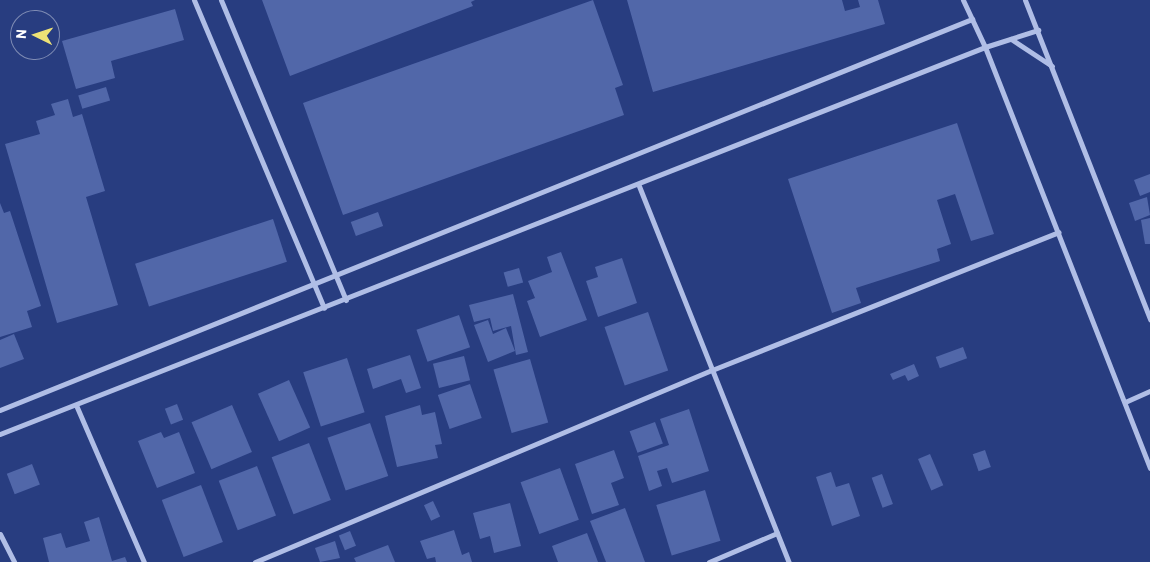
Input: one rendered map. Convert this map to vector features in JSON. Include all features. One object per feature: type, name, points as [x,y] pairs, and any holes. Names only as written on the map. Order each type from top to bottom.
[{"type":"street","points":[[194,0],[324,308]]},
{"type":"street","points":[[221,0],[346,300]]},
{"type":"street","points":[[963,0],[985,47],[1150,468]]},
{"type":"street","points":[[1025,0],[1150,319]]},
{"type":"street","points":[[0,410],[972,19]]},
{"type":"street","points":[[0,434],[639,186],[985,47],[1038,30]]},
{"type":"street","points":[[1011,39],[1052,66]]},
{"type":"street","points":[[639,186],[789,562]]},
{"type":"street","points":[[255,562],[712,370],[1058,232]]},
{"type":"street","points":[[1125,402],[1150,391]]},
{"type":"street","points":[[76,405],[144,562]]},
{"type":"street","points":[[709,562],[777,533]]},
{"type":"street","points":[[0,534],[14,562]]},
{"type":"building","points":[[262,0],[475,0],[471,2],[473,6],[290,76]]},
{"type":"building","points":[[593,0],[623,85],[615,88],[624,115],[343,215],[303,103]]},
{"type":"building","points":[[627,0],[842,0],[845,11],[860,7],[858,0],[878,0],[885,24],[653,92]]},
{"type":"building","points":[[175,9],[184,40],[111,61],[115,78],[76,89],[62,41]]},
{"type":"building","points":[[106,87],[110,100],[82,109],[78,95]]},
{"type":"building","points":[[68,99],[73,117],[82,114],[105,191],[86,197],[118,305],[57,323],[5,144],[40,134],[36,121],[55,115],[51,104]]},
{"type":"building","points":[[957,123],[994,234],[971,241],[955,194],[937,200],[951,244],[937,249],[940,261],[856,288],[861,303],[832,313],[788,179]]},
{"type":"building","points":[[1150,174],[1150,192],[1140,196],[1134,180]]},
{"type":"building","points":[[1147,197],[1150,215],[1135,221],[1129,203]]},
{"type":"building","points":[[0,203],[4,213],[10,211],[41,306],[27,311],[32,327],[0,337]]},
{"type":"building","points":[[378,212],[383,226],[356,236],[351,222]]},
{"type":"building","points":[[1150,218],[1150,244],[1145,244],[1141,220]]},
{"type":"building","points":[[273,219],[287,262],[149,307],[135,264]]},
{"type":"building","points":[[561,252],[587,320],[540,337],[527,301],[535,298],[528,281],[552,272],[547,257]]},
{"type":"building","points":[[622,258],[637,303],[598,317],[586,281],[598,277],[595,267]]},
{"type":"building","points":[[519,268],[523,282],[508,287],[504,272]]},
{"type":"building","points":[[513,294],[528,352],[516,355],[511,326],[493,331],[490,318],[474,322],[469,305]]},
{"type":"building","points":[[648,312],[668,371],[625,386],[605,327]]},
{"type":"building","points":[[459,315],[470,347],[428,362],[416,330]]},
{"type":"building","points":[[488,320],[493,334],[506,328],[515,351],[488,362],[474,325]]},
{"type":"building","points":[[14,334],[24,359],[0,368],[0,340]]},
{"type":"building","points":[[963,347],[967,358],[940,368],[936,357]]},
{"type":"building","points":[[410,355],[421,388],[406,393],[401,379],[373,389],[367,369]]},
{"type":"building","points":[[464,356],[470,380],[439,388],[433,364]]},
{"type":"building","points":[[347,358],[365,412],[321,426],[303,372]]},
{"type":"building","points":[[530,359],[548,422],[512,433],[493,369]]},
{"type":"building","points":[[914,364],[919,376],[908,381],[905,375],[893,380],[890,374]]},
{"type":"building","points":[[289,380],[310,428],[279,441],[258,394]]},
{"type":"building","points":[[470,384],[482,418],[450,429],[438,395]]},
{"type":"building","points":[[177,404],[183,420],[171,425],[165,409]]},
{"type":"building","points":[[232,405],[252,452],[211,469],[191,422]]},
{"type":"building","points":[[420,405],[422,415],[435,412],[442,444],[435,445],[438,458],[397,467],[385,416]]},
{"type":"building","points":[[689,409],[709,471],[672,483],[667,468],[657,471],[662,486],[649,491],[638,456],[669,445],[660,419]]},
{"type":"building","points":[[655,422],[663,444],[637,453],[630,431]]},
{"type":"building","points":[[370,423],[388,476],[346,491],[327,438]]},
{"type":"building","points":[[161,432],[164,438],[179,432],[195,473],[157,488],[138,441]]},
{"type":"building","points":[[309,443],[331,500],[294,514],[272,457]]},
{"type":"building","points":[[614,450],[624,478],[611,483],[619,505],[592,514],[575,464]]},
{"type":"building","points":[[985,450],[991,467],[979,471],[973,454]]},
{"type":"building","points":[[930,454],[943,485],[931,490],[918,459]]},
{"type":"building","points":[[32,464],[40,485],[15,494],[7,474]]},
{"type":"building","points":[[257,466],[276,515],[238,530],[219,481]]},
{"type":"building","points":[[560,468],[579,520],[539,534],[521,482]]},
{"type":"building","points":[[831,472],[836,487],[849,483],[860,516],[832,526],[816,477]]},
{"type":"building","points":[[882,474],[893,504],[883,508],[872,478]]},
{"type":"building","points":[[201,485],[223,542],[184,557],[162,500]]},
{"type":"building","points":[[705,490],[720,541],[672,556],[656,505]]},
{"type":"building","points":[[433,501],[440,516],[431,521],[424,505]]},
{"type":"building","points":[[510,503],[521,546],[494,553],[490,536],[480,539],[473,513]]},
{"type":"building","points":[[625,508],[645,562],[606,562],[590,521]]},
{"type":"building","points":[[99,517],[112,561],[125,557],[127,562],[49,562],[43,538],[61,533],[66,548],[90,541],[84,522]]},
{"type":"building","points":[[454,530],[462,555],[469,552],[472,562],[436,562],[435,557],[427,559],[420,541]]},
{"type":"building","points":[[350,531],[356,546],[345,550],[339,535]]},
{"type":"building","points":[[587,533],[598,562],[558,562],[552,546]]},
{"type":"building","points":[[335,541],[340,558],[320,562],[315,548]]},
{"type":"building","points":[[388,545],[395,562],[356,562],[354,558]]}]
